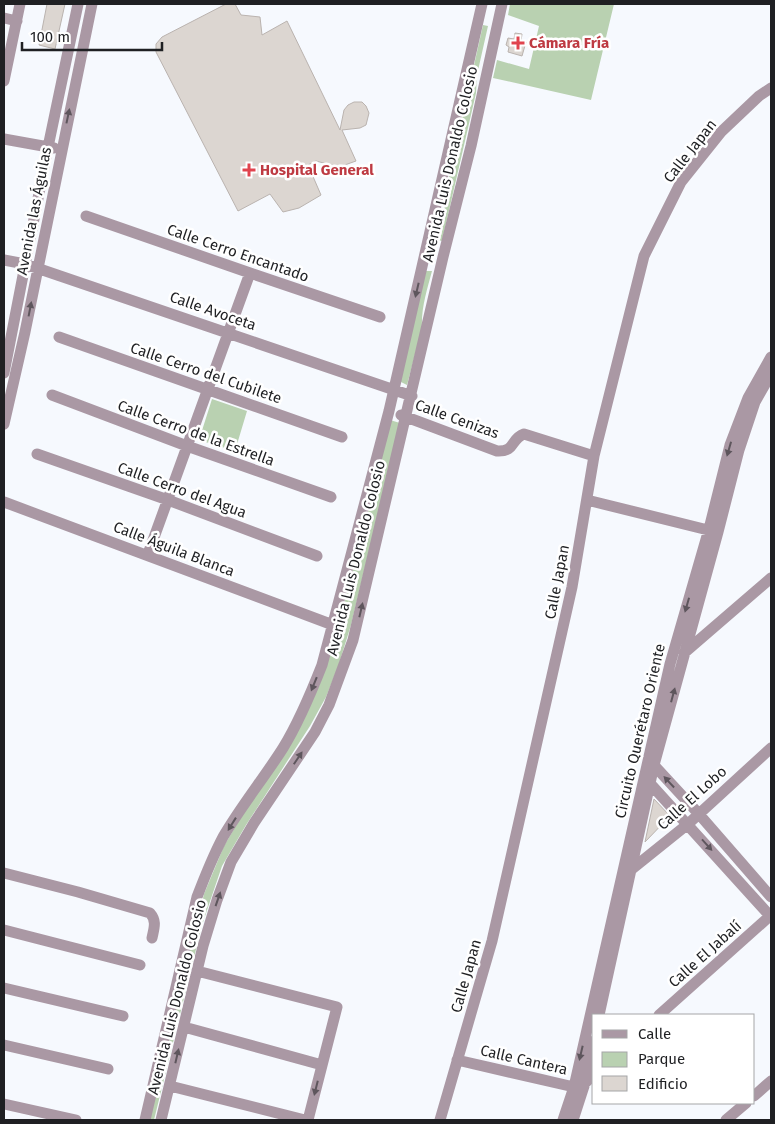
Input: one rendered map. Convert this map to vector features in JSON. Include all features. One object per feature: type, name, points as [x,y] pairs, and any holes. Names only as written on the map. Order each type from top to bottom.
[{"type":"street","points":[[4,81],[20,4]]},
{"type":"street","name":"Avenida las Águilas","points":[[4,373],[8,328],[25,264],[78,4]]},
{"type":"street","name":"Avenida las Águilas","points":[[4,424],[8,390],[25,332],[92,4]]},
{"type":"street","name":"Avenida Luis Donaldo Colosio","points":[[145,1120],[197,897],[206,873],[223,837],[292,733],[322,665],[389,411],[482,4]]},
{"type":"street","name":"Avenida Luis Donaldo Colosio","points":[[161,1120],[197,970],[217,900],[231,862],[254,823],[315,732],[333,696],[353,640],[471,146],[502,4]]},
{"type":"street","points":[[4,18],[17,21]]},
{"type":"street","name":"Calle Japan","points":[[440,1120],[492,941],[593,501],[594,456],[644,256],[681,182],[721,132],[759,96],[771,88]]},
{"type":"street","points":[[4,139],[61,150]]},
{"type":"street","name":"Calle Cerro Encantado","points":[[86,216],[250,274],[380,316]]},
{"type":"street","name":"Calle Avoceta","points":[[4,260],[38,268],[230,332],[394,388],[412,396]]},
{"type":"street","points":[[148,554],[250,274]]},
{"type":"street","points":[[8,328],[25,332]]},
{"type":"street","name":"Calle Cerro del Cubilete","points":[[59,337],[342,437]]},
{"type":"street","name":"Circuito Querétaro Oriente","points":[[651,762],[684,653],[714,531],[730,445],[771,357]]},
{"type":"street","name":"Circuito Querétaro Oriente","points":[[751,400],[771,374]]},
{"type":"street","name":"Calle Cerro de la Estrella","points":[[52,395],[187,446],[331,497]]},
{"type":"street","name":"Calle Cenizas","points":[[389,411],[497,451],[509,450],[518,436],[524,434],[594,456]]},
{"type":"street","name":"Calle Cerro del Agua","points":[[37,454],[168,500],[317,556]]},
{"type":"street","points":[[593,501],[714,531]]},
{"type":"street","name":"Calle Águila Blanca","points":[[4,502],[148,554],[334,625]]},
{"type":"street","name":"Circuito Querétaro Oriente","points":[[595,1014],[651,762],[670,664],[714,531]]},
{"type":"street","points":[[670,664],[771,578]]},
{"type":"street","name":"Calle El Lobo","points":[[632,869],[688,824],[771,748]]},
{"type":"street","points":[[651,762],[771,897]]},
{"type":"street","points":[[647,780],[771,916]]},
{"type":"street","name":"Circuito Querétaro Oriente","points":[[600,1014],[632,869],[647,780]]},
{"type":"street","points":[[4,873],[150,913],[154,917],[155,925],[152,938]]},
{"type":"street","name":"Calle El Jabalí","points":[[660,1014],[771,916]]},
{"type":"street","points":[[4,930],[140,965]]},
{"type":"street","points":[[170,1086],[306,1120],[337,1007],[197,970]]},
{"type":"street","points":[[4,988],[123,1016]]},
{"type":"street","name":"Circuito Querétaro Oriente","points":[[573,1120],[592,1026]]},
{"type":"street","points":[[184,1027],[322,1065]]},
{"type":"street","points":[[4,1045],[108,1069]]},
{"type":"street","name":"Circuito Querétaro Oriente","points":[[563,1120],[579,1084],[592,1047]]},
{"type":"street","name":"Calle Cantera","points":[[457,1060],[579,1084]]},
{"type":"street","points":[[579,1084],[592,1075]]},
{"type":"street","points":[[755,1095],[771,1081]]},
{"type":"street","points":[[4,1104],[76,1120]]},
{"type":"street","points":[[726,1120],[745,1104]]},
{"type":"green space","points":[[510,4],[614,4],[591,100],[493,78],[497,60],[529,69],[539,26],[508,15]]},
{"type":"green space","points":[[483,25],[488,26],[477,75],[476,93],[442,241],[438,240],[444,216],[446,190]]},
{"type":"green space","points":[[426,271],[432,271],[423,306],[422,328],[407,385],[399,381]]},
{"type":"green space","points":[[212,399],[247,411],[235,451],[199,440]]},
{"type":"green space","points":[[390,420],[400,423],[351,625],[338,667],[326,697],[310,726],[222,866],[202,925],[154,1120],[148,1120],[204,894],[224,846],[319,686],[338,628]]},
{"type":"building","points":[[47,4],[65,4],[55,49],[39,45]]},
{"type":"building","name":"Hospital General","points":[[226,4],[235,4],[241,15],[260,17],[262,35],[287,21],[340,130],[344,110],[348,105],[354,102],[362,102],[369,113],[366,125],[360,128],[342,130],[356,161],[339,167],[316,161],[308,165],[321,195],[299,208],[283,212],[270,194],[238,211],[156,52],[156,44],[162,37]]},
{"type":"building","points":[[515,33],[522,34],[521,41],[526,42],[522,56],[508,52],[509,47],[506,45],[508,38],[514,39]]},
{"type":"building","points":[[654,799],[670,816],[645,842]]},
{"type":"place","name":"Cámara Fría","points":[[518,43]]},
{"type":"place","name":"Hospital General","points":[[249,170]]}]
